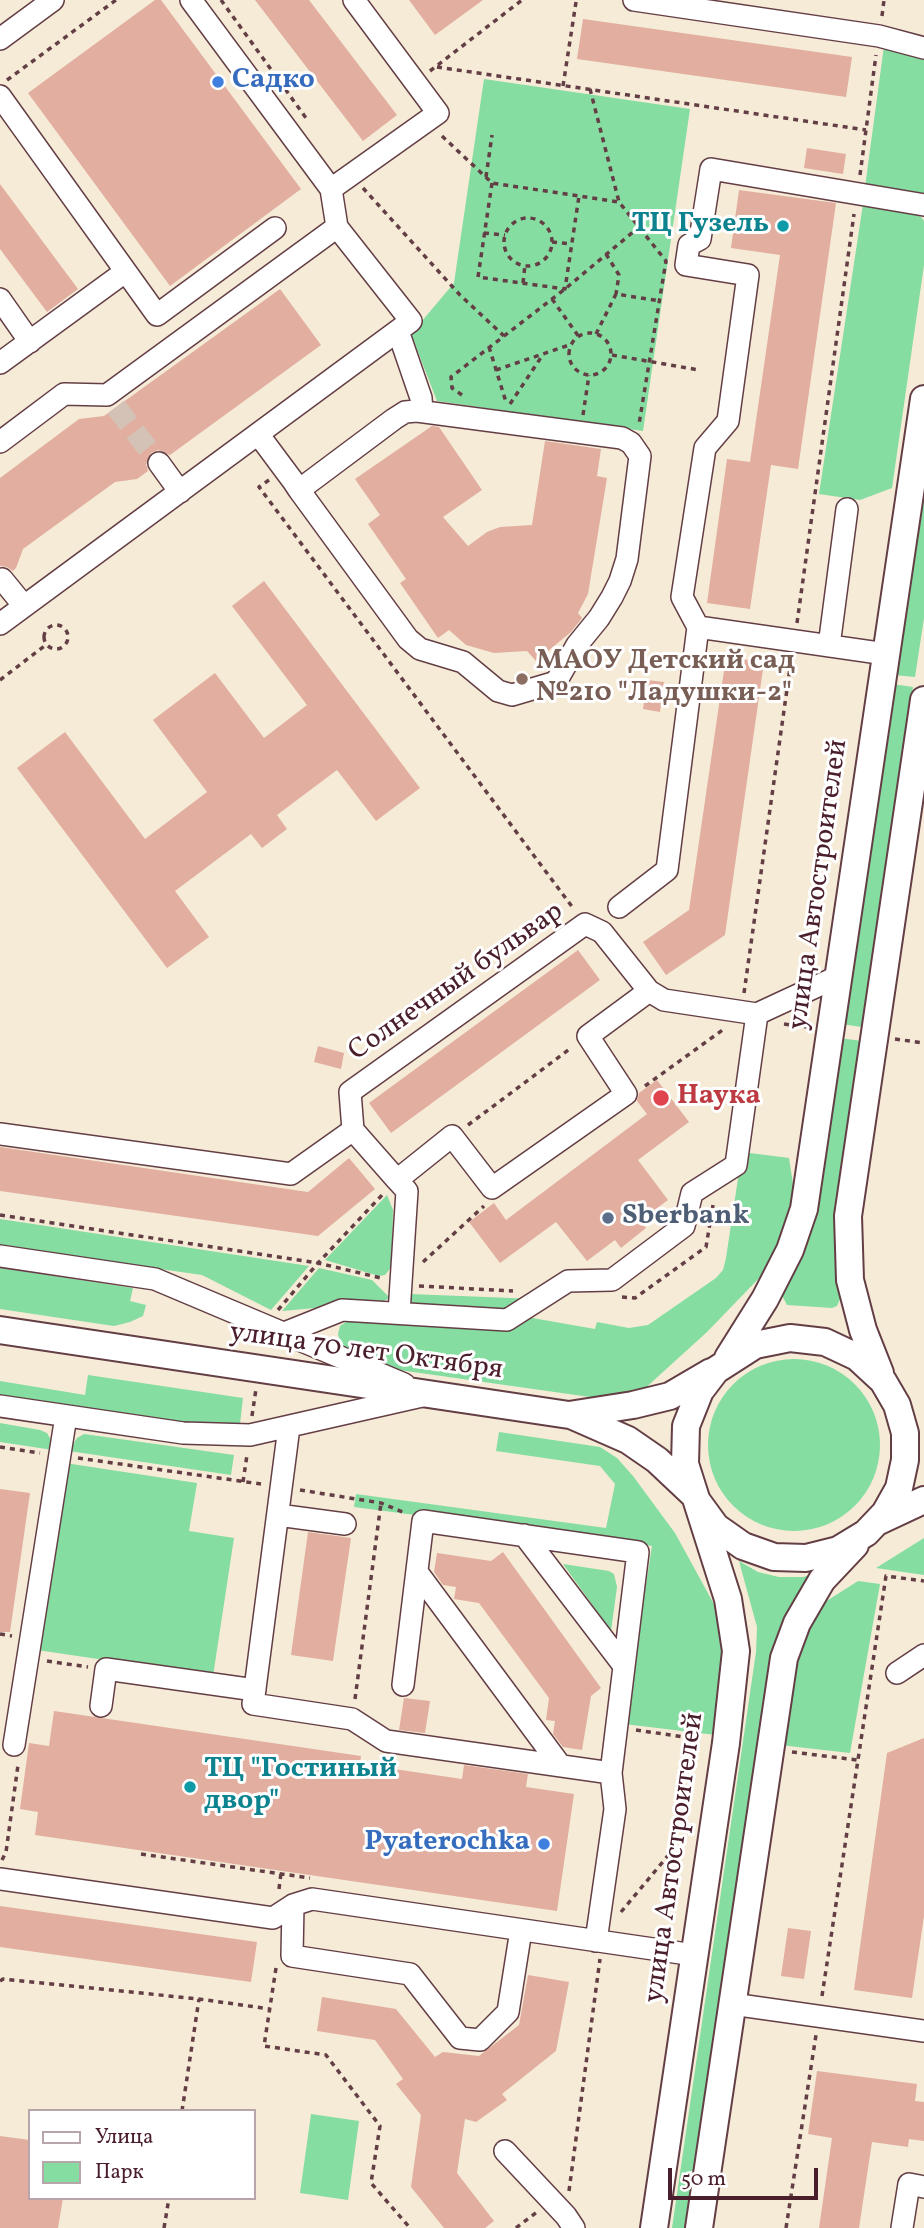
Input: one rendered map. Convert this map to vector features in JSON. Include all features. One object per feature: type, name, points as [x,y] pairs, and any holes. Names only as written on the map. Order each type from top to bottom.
[{"type":"main road","name":"улица Автостроителей","points":[[720,1366],[765,1299],[790,1250],[804,1209],[923,410]]},
{"type":"main road","points":[[924,700],[848,1216],[850,1280],[863,1330],[883,1381],[897,1405],[924,1439]]},
{"type":"main road","name":"улица 70 лет Октября","points":[[0,1330],[569,1415],[634,1405],[670,1396],[720,1366]]},
{"type":"main road","points":[[695,1497],[685,1465],[686,1426],[700,1391],[720,1366],[755,1345],[790,1338],[825,1342],[857,1357],[883,1381]]},
{"type":"main road","points":[[699,2228],[784,1658],[797,1623],[822,1580],[885,1513],[899,1488],[905,1461],[905,1433],[897,1405]]},
{"type":"main road","points":[[569,1415],[628,1440],[657,1460],[695,1497],[716,1527],[743,1546],[774,1557],[806,1558],[838,1550],[871,1528],[924,1500]]},
{"type":"main road","name":"улица Автостроителей","points":[[654,2228],[727,1731],[736,1651],[728,1599],[695,1497]]},
{"type":"street","points":[[0,39],[52,0]]},
{"type":"street","points":[[0,624],[411,321],[337,227],[331,189],[191,0]]},
{"type":"street","points":[[634,0],[764,9],[924,48]]},
{"type":"street","points":[[331,189],[438,113],[358,1]]},
{"type":"street","points":[[0,96],[157,315],[275,228]]},
{"type":"street","points":[[619,907],[667,870],[698,627],[682,597],[705,448],[728,421],[748,275],[686,265],[689,245],[700,239],[711,169],[924,205]]},
{"type":"street","points":[[0,442],[64,394],[112,401],[337,227]]},
{"type":"street","points":[[0,363],[118,277]]},
{"type":"street","points":[[0,299],[30,342]]},
{"type":"street","points":[[398,331],[421,398],[422,411]]},
{"type":"street","points":[[258,434],[408,639],[420,649],[463,662],[503,694],[512,695],[556,682],[576,645],[599,618],[620,581],[626,559],[640,466],[637,449],[622,438],[422,411],[405,412],[299,490]]},
{"type":"street","points":[[159,463],[180,492]]},
{"type":"street","points":[[830,646],[847,509]]},
{"type":"street","points":[[2,579],[24,606]]},
{"type":"street","points":[[698,627],[886,654]]},
{"type":"street","name":"Солнечный бульвар","points":[[353,1130],[350,1092],[585,924],[602,932],[649,991]]},
{"type":"street","points":[[397,1180],[452,1136],[492,1188],[626,1094],[588,1036],[649,991],[664,1000],[749,1013],[839,976]]},
{"type":"street","points":[[273,1330],[342,1310],[507,1320],[568,1281],[612,1280],[684,1226],[692,1193],[736,1165],[749,1013]]},
{"type":"street","points":[[0,1134],[291,1174],[353,1130],[407,1191],[399,1313]]},
{"type":"street","points":[[0,1256],[155,1279],[428,1394]]},
{"type":"street","points":[[0,1406],[183,1433],[250,1435],[428,1394]]},
{"type":"street","points":[[14,1745],[66,1416]]},
{"type":"street","points":[[289,1427],[253,1704],[352,1719],[386,1741],[611,1773]]},
{"type":"street","points":[[278,1515],[345,1524]]},
{"type":"street","points":[[403,1685],[423,1521],[638,1552],[611,1773],[615,1809],[599,1934]]},
{"type":"street","points":[[524,1535],[624,1666]]},
{"type":"street","points":[[417,1573],[560,1765]]},
{"type":"street","points":[[897,1673],[924,1655]]},
{"type":"street","points":[[101,1706],[106,1669],[255,1690]]},
{"type":"street","points":[[0,1879],[273,1918],[293,1905],[312,1899],[521,1930],[599,1934],[694,1955]]},
{"type":"street","points":[[293,1905],[292,1956],[410,1974],[460,2038],[480,2040],[508,2012],[521,1930]]},
{"type":"street","points":[[732,2004],[924,2031]]},
{"type":"street","points":[[505,2151],[570,2222]]},
{"type":"street","points":[[902,2228],[909,2184],[924,2187]]},
{"type":"path","points":[[0,85],[116,0]]},
{"type":"path","points":[[221,0],[311,125]]},
{"type":"path","points":[[522,0],[437,67],[866,130]]},
{"type":"path","points":[[563,86],[576,2],[574,0]]},
{"type":"path","points":[[749,1013],[794,641],[884,0]]},
{"type":"path","points":[[590,89],[619,202],[666,261],[640,424],[629,422]]},
{"type":"path","points":[[426,121],[492,183],[619,202]]},
{"type":"path","points":[[485,177],[492,135]]},
{"type":"path","points":[[350,176],[460,295],[504,336]]},
{"type":"path","points":[[492,183],[478,277],[565,289]]},
{"type":"path","points":[[565,289],[579,196]]},
{"type":"path","points":[[532,218],[546,225],[552,242],[549,254],[536,264],[525,265],[513,261],[505,247],[505,235],[517,220],[532,218]]},
{"type":"path","points":[[463,396],[452,388],[452,377],[639,227]]},
{"type":"path","points":[[484,233],[505,235]]},
{"type":"path","points":[[552,242],[571,244]]},
{"type":"path","points":[[596,334],[616,294],[619,275],[606,254]]},
{"type":"path","points":[[523,283],[525,265]]},
{"type":"path","points":[[616,294],[660,301]]},
{"type":"path","points":[[552,299],[579,337]]},
{"type":"path","points":[[496,370],[572,344],[589,333],[607,341],[612,355],[608,367],[589,376],[582,374],[572,364],[572,344]]},
{"type":"path","points":[[489,347],[508,403]]},
{"type":"path","points":[[508,403],[543,354]]},
{"type":"path","points":[[612,355],[699,370]]},
{"type":"path","points":[[583,415],[589,376]]},
{"type":"path","points":[[496,401],[522,405]]},
{"type":"path","points":[[571,413],[595,417]]},
{"type":"path","points":[[284,470],[259,487],[585,924]]},
{"type":"path","points":[[57,625],[66,632],[68,639],[61,648],[53,648],[47,644],[45,634],[50,627],[57,625]]},
{"type":"path","points":[[0,680],[47,644]]},
{"type":"path","points":[[452,1136],[588,1036]]},
{"type":"path","points":[[273,1330],[318,1262],[397,1180]]},
{"type":"path","points":[[243,1482],[258,1369]]},
{"type":"path","points":[[0,1447],[381,1503],[423,1521]]},
{"type":"path","points":[[352,1719],[381,1503]]},
{"type":"path","points":[[786,2228],[886,1576],[924,1581]]},
{"type":"path","points":[[27,1650],[34,1659],[101,1669]]},
{"type":"path","points":[[570,2222],[599,1934],[671,1852],[688,1738]]},
{"type":"path","points":[[141,1854],[323,1880]]},
{"type":"path","points":[[0,1981],[3,1979],[199,1999],[270,2010],[264,2046],[326,2055],[380,2126],[371,2183],[410,2228]]},
{"type":"path","points":[[182,2109],[199,1999]]},
{"type":"path","points":[[164,2228],[169,2200]]},
{"type":"green space","points":[[884,46],[924,59],[924,193],[921,195],[865,187]]},
{"type":"green space","points":[[484,79],[690,109],[643,431],[437,401],[411,334],[454,283]]},
{"type":"green space","points":[[863,204],[911,211],[921,217],[924,221],[924,265],[892,488],[860,500],[819,494]]},
{"type":"green space","points":[[924,480],[924,618],[915,677],[894,675]]},
{"type":"green space","points":[[892,684],[913,687],[862,1027],[841,1024]]},
{"type":"green space","points":[[839,1038],[862,1041],[834,1221],[840,1299],[837,1306],[832,1308],[787,1305],[782,1288]]},
{"type":"green space","points":[[742,1152],[789,1158],[795,1197],[775,1255],[764,1273],[707,1332],[641,1392],[597,1398],[399,1370],[369,1362],[343,1348],[340,1343],[340,1326],[352,1318],[521,1316],[595,1329],[597,1322],[629,1328],[648,1325],[716,1278],[723,1270]]},
{"type":"green space","points":[[387,1195],[393,1210],[392,1264],[385,1275],[379,1276],[325,1260]]},
{"type":"green space","points":[[0,1219],[309,1266],[271,1310],[202,1275],[0,1246]]},
{"type":"green space","points":[[0,1268],[133,1288],[130,1301],[146,1305],[143,1316],[114,1326],[0,1309]]},
{"type":"green space","points":[[319,1268],[372,1280],[390,1298],[381,1302],[282,1311]]},
{"type":"green space","points":[[407,1296],[536,1299],[491,1313],[411,1306]]},
{"type":"green space","points":[[794,1359],[827,1365],[855,1384],[874,1412],[880,1445],[874,1478],[855,1506],[827,1525],[794,1531],[761,1525],[733,1506],[714,1478],[708,1445],[714,1412],[733,1384],[761,1365]]},
{"type":"green space","points":[[88,1375],[243,1398],[240,1424],[179,1427],[0,1400],[0,1381],[85,1395]]},
{"type":"green space","points":[[0,1423],[47,1433],[53,1450],[0,1442]]},
{"type":"green space","points":[[499,1432],[600,1447],[617,1458],[633,1476],[675,1533],[715,1606],[720,1629],[723,1676],[716,1735],[624,1724],[652,1546],[354,1507],[356,1494],[606,1528],[615,1484],[600,1466],[496,1451]]},
{"type":"green space","points":[[84,1434],[234,1455],[231,1475],[69,1451],[77,1438]]},
{"type":"green space","points":[[65,1463],[197,1483],[189,1531],[234,1538],[213,1676],[37,1650]]},
{"type":"green space","points":[[924,1538],[924,1575],[876,1568]]},
{"type":"green space","points":[[739,1561],[758,1572],[779,1577],[810,1575],[694,2228],[672,2228],[756,1652],[757,1627]]},
{"type":"green space","points":[[563,1564],[614,1574],[617,1587],[611,1631]]},
{"type":"green space","points":[[858,1581],[880,1584],[850,1753],[780,1745],[788,1692],[806,1629],[813,1615],[825,1602]]},
{"type":"green space","points":[[311,2114],[359,2121],[348,2200],[300,2193]]},
{"type":"building","points":[[155,0],[161,0],[301,189],[170,286],[28,93]]},
{"type":"building","points":[[255,0],[309,0],[397,115],[363,141]]},
{"type":"building","points":[[409,0],[483,0],[435,35]]},
{"type":"building","points":[[583,19],[852,57],[846,97],[577,59]]},
{"type":"building","points":[[807,148],[846,154],[843,174],[804,168]]},
{"type":"building","points":[[0,184],[78,289],[47,312],[0,249]]},
{"type":"building","points":[[739,190],[836,203],[798,469],[771,465],[750,609],[707,603],[727,459],[750,462],[780,255],[731,248]]},
{"type":"building","points":[[280,289],[321,345],[170,455],[158,450],[151,453],[146,464],[148,471],[137,479],[115,482],[23,549],[13,571],[0,566],[0,478],[79,419],[104,416]]},
{"type":"building","points":[[432,426],[439,427],[482,490],[443,517],[468,546],[487,532],[500,527],[532,525],[545,441],[601,449],[597,476],[607,478],[588,594],[578,613],[582,618],[571,632],[536,661],[527,651],[494,653],[466,645],[449,630],[438,638],[400,583],[406,579],[368,524],[380,515],[355,479]]},
{"type":"building","points":[[264,581],[420,788],[376,821],[337,770],[277,815],[287,829],[262,848],[251,834],[175,891],[209,937],[167,968],[17,768],[65,732],[145,839],[207,792],[153,720],[215,673],[264,738],[307,705],[232,606]]},
{"type":"building","points":[[726,657],[764,662],[725,935],[666,975],[643,942],[689,910]]},
{"type":"building","points":[[647,680],[664,682],[660,712],[643,709]]},
{"type":"building","points":[[578,950],[600,980],[391,1133],[369,1103]]},
{"type":"building","points":[[318,1046],[344,1053],[341,1069],[314,1062]]},
{"type":"building","points":[[657,1080],[689,1122],[638,1160],[668,1200],[640,1221],[646,1228],[621,1248],[615,1240],[587,1261],[556,1222],[500,1263],[469,1222],[494,1203],[506,1220],[647,1114],[637,1101],[639,1093]]},
{"type":"building","points":[[0,1147],[308,1192],[349,1158],[375,1189],[318,1236],[0,1191]]},
{"type":"building","points":[[0,1489],[30,1493],[10,1632],[0,1632]]},
{"type":"building","points":[[308,1532],[351,1538],[333,1661],[291,1655]]},
{"type":"building","points":[[503,1552],[601,1688],[591,1696],[582,1750],[563,1747],[553,1734],[555,1721],[546,1720],[549,1698],[479,1603],[454,1599],[456,1587],[443,1585],[434,1572],[437,1553],[491,1561]]},
{"type":"building","points":[[404,1698],[430,1701],[425,1733],[399,1730]]},
{"type":"building","name":"ТЦ \"Гостиный двор\"","points":[[54,1711],[361,1756],[360,1764],[462,1779],[464,1765],[528,1774],[526,1787],[574,1794],[557,1911],[35,1835],[38,1812],[20,1809],[29,1743],[49,1746]]},
{"type":"building","points":[[924,1738],[924,1916],[912,1998],[854,1990],[887,1753]]},
{"type":"building","points":[[0,1906],[257,1942],[251,1982],[0,1947]]},
{"type":"building","points":[[788,1928],[811,1931],[804,1979],[781,1976]]},
{"type":"building","points":[[528,1975],[569,1982],[556,2051],[502,2094],[507,2100],[476,2122],[465,2119],[457,2173],[494,2221],[485,2228],[444,2228],[411,2187],[421,2115],[396,2084],[403,2079],[375,2040],[317,2031],[322,1997],[396,2009],[435,2057],[443,2052],[479,2056],[519,2025]]},
{"type":"building","points":[[817,2071],[917,2084],[915,2101],[924,2102],[924,2141],[909,2139],[908,2147],[872,2142],[859,2228],[819,2228],[832,2138],[808,2134]]},
{"type":"building","points":[[0,2136],[28,2140],[28,2200],[63,2200],[58,2228],[0,2228]]},
{"type":"tunnel","points":[[116,407],[159,463]]},
{"type":"place","name":"Садко","points":[[218,82]]},
{"type":"place","name":"ТЦ Гузель","points":[[783,226]]},
{"type":"place","name":"МАОУ Детский сад №210 \"Ладушки-2\"","points":[[522,679]]},
{"type":"place","name":"Наука","points":[[661,1098]]},
{"type":"place","name":"Sberbank","points":[[608,1218]]},
{"type":"place","name":"ТЦ \"Гостиный двор\"","points":[[190,1787]]},
{"type":"place","name":"Pyaterochka","points":[[544,1844]]}]
